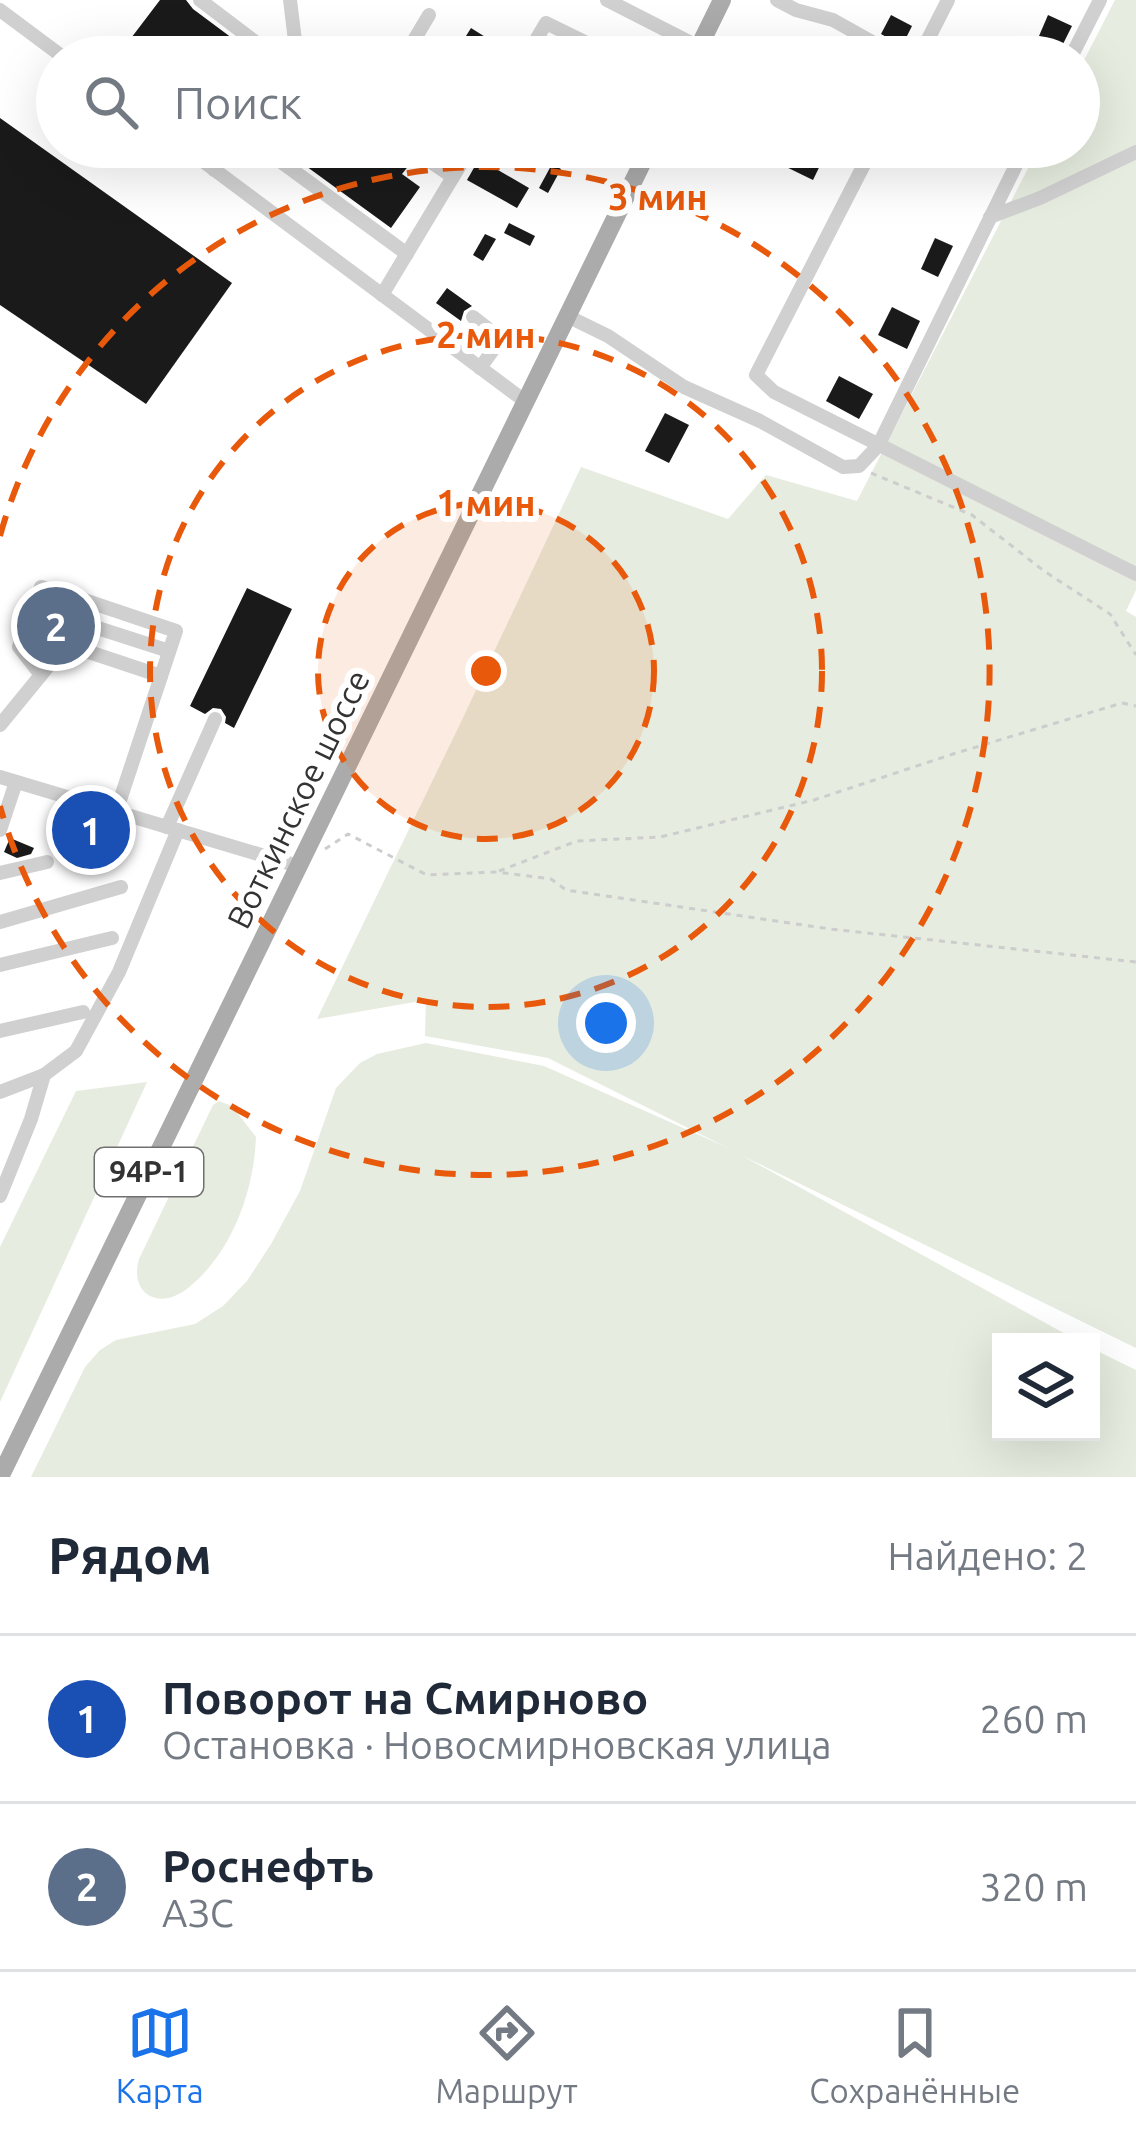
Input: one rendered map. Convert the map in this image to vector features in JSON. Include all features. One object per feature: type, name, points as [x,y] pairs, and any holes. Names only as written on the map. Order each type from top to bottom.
[{"type":"main road","points":[[705,36],[722,0]]},
{"type":"main road","name":"Воткинское шоссе","points":[[0,1477],[640,168]]},
{"type":"street","points":[[200,0],[247,36]]},
{"type":"street","points":[[290,0],[294,36]]},
{"type":"street","points":[[607,0],[669,36]]},
{"type":"street","points":[[777,0],[862,36]]},
{"type":"street","points":[[930,36],[948,0]]},
{"type":"street","points":[[1082,36],[1100,0]]},
{"type":"street","points":[[0,10],[36,37]]},
{"type":"street","points":[[416,36],[429,15]]},
{"type":"street","points":[[538,36],[546,23],[573,36]]},
{"type":"street","points":[[990,217],[1136,152]]},
{"type":"street","points":[[211,168],[526,402]]},
{"type":"street","points":[[291,168],[407,254]]},
{"type":"street","points":[[440,168],[453,177]]},
{"type":"street","points":[[382,295],[458,168]]},
{"type":"street","points":[[862,168],[757,375],[774,392],[1136,574]]},
{"type":"street","points":[[567,316],[608,336],[684,387],[760,421],[843,467],[859,466],[878,446],[1014,168]]},
{"type":"street","points":[[473,317],[501,339],[480,368]]},
{"type":"street","points":[[41,675],[19,647],[41,586],[176,631],[116,812]]},
{"type":"street","points":[[0,725],[64,644],[81,599]]},
{"type":"street","points":[[73,620],[170,651]]},
{"type":"street","points":[[64,644],[161,676]]},
{"type":"street","points":[[0,1092],[44,1075],[76,1051],[118,972],[215,719]]},
{"type":"street","points":[[0,830],[8,779],[298,866]]},
{"type":"street","points":[[0,873],[47,862]]},
{"type":"street","points":[[0,922],[121,887]]},
{"type":"street","points":[[0,965],[112,938]]},
{"type":"street","points":[[0,1031],[82,1012]]},
{"type":"street","points":[[0,1196],[44,1075]]},
{"type":"path","points":[[859,466],[972,515],[1044,572],[1110,614],[1136,656]]},
{"type":"path","points":[[497,872],[578,841],[660,837],[814,800],[1122,703],[1136,706]]},
{"type":"path","points":[[298,866],[348,834],[428,875],[497,872],[551,879],[566,890],[830,929],[1136,962]]},
{"type":"shaded area","points":[[1115,0],[1136,0],[1136,590],[1126,611],[1136,617],[1136,1348],[741,1155],[1064,1333],[992,1333],[992,1441],[1100,1441],[1100,1352],[1136,1370],[1136,1477],[31,1477],[85,1367],[100,1350],[116,1340],[195,1324],[223,1306],[247,1281],[300,1191],[336,1088],[360,1063],[377,1054],[426,1043],[544,1066],[726,1147],[548,1058],[425,1036],[426,1000],[317,1019],[581,467],[728,519],[766,475],[857,501],[1028,168],[1100,168],[1100,36]]},
{"type":"shaded area","points":[[147,1082],[0,1402],[0,1247],[76,1091]]},
{"type":"shaded area","points":[[219,1101],[232,1106],[256,1137],[251,1178],[238,1220],[217,1257],[188,1288],[167,1298],[149,1296],[138,1282],[139,1259]]},
{"type":"building","points":[[160,0],[186,0],[229,36],[133,36]]},
{"type":"building","points":[[891,15],[912,26],[907,36],[881,34]]},
{"type":"building","points":[[1048,15],[1072,26],[1067,36],[1039,36]]},
{"type":"building","points":[[0,118],[36,144],[36,168],[70,168],[232,283],[146,404],[0,305]]},
{"type":"building","points":[[309,168],[407,168],[402,174],[420,187],[391,228]]},
{"type":"building","points":[[474,168],[495,168],[529,188],[517,208],[467,180]]},
{"type":"building","points":[[550,168],[561,169],[548,193],[539,188]]},
{"type":"building","points":[[788,168],[819,168],[813,180]]},
{"type":"building","points":[[509,223],[535,236],[530,246],[504,233]]},
{"type":"building","points":[[485,234],[496,239],[483,261],[473,255]]},
{"type":"building","points":[[935,238],[953,246],[938,277],[921,269]]},
{"type":"building","points":[[447,288],[472,306],[461,321],[436,303]]},
{"type":"building","points":[[892,307],[920,321],[907,349],[878,335]]},
{"type":"building","points":[[839,376],[873,394],[859,419],[826,401]]},
{"type":"building","points":[[665,413],[689,425],[669,463],[645,451]]},
{"type":"building","points":[[247,588],[292,609],[234,728],[225,723],[221,709],[205,714],[190,706]]},
{"type":"building","points":[[10,838],[34,848],[31,854],[17,858],[4,852]]},
{"type":"place","name":"Роснефть","points":[[56,626]]},
{"type":"place","name":"Поворот на Смирново","points":[[91,830]]}]
